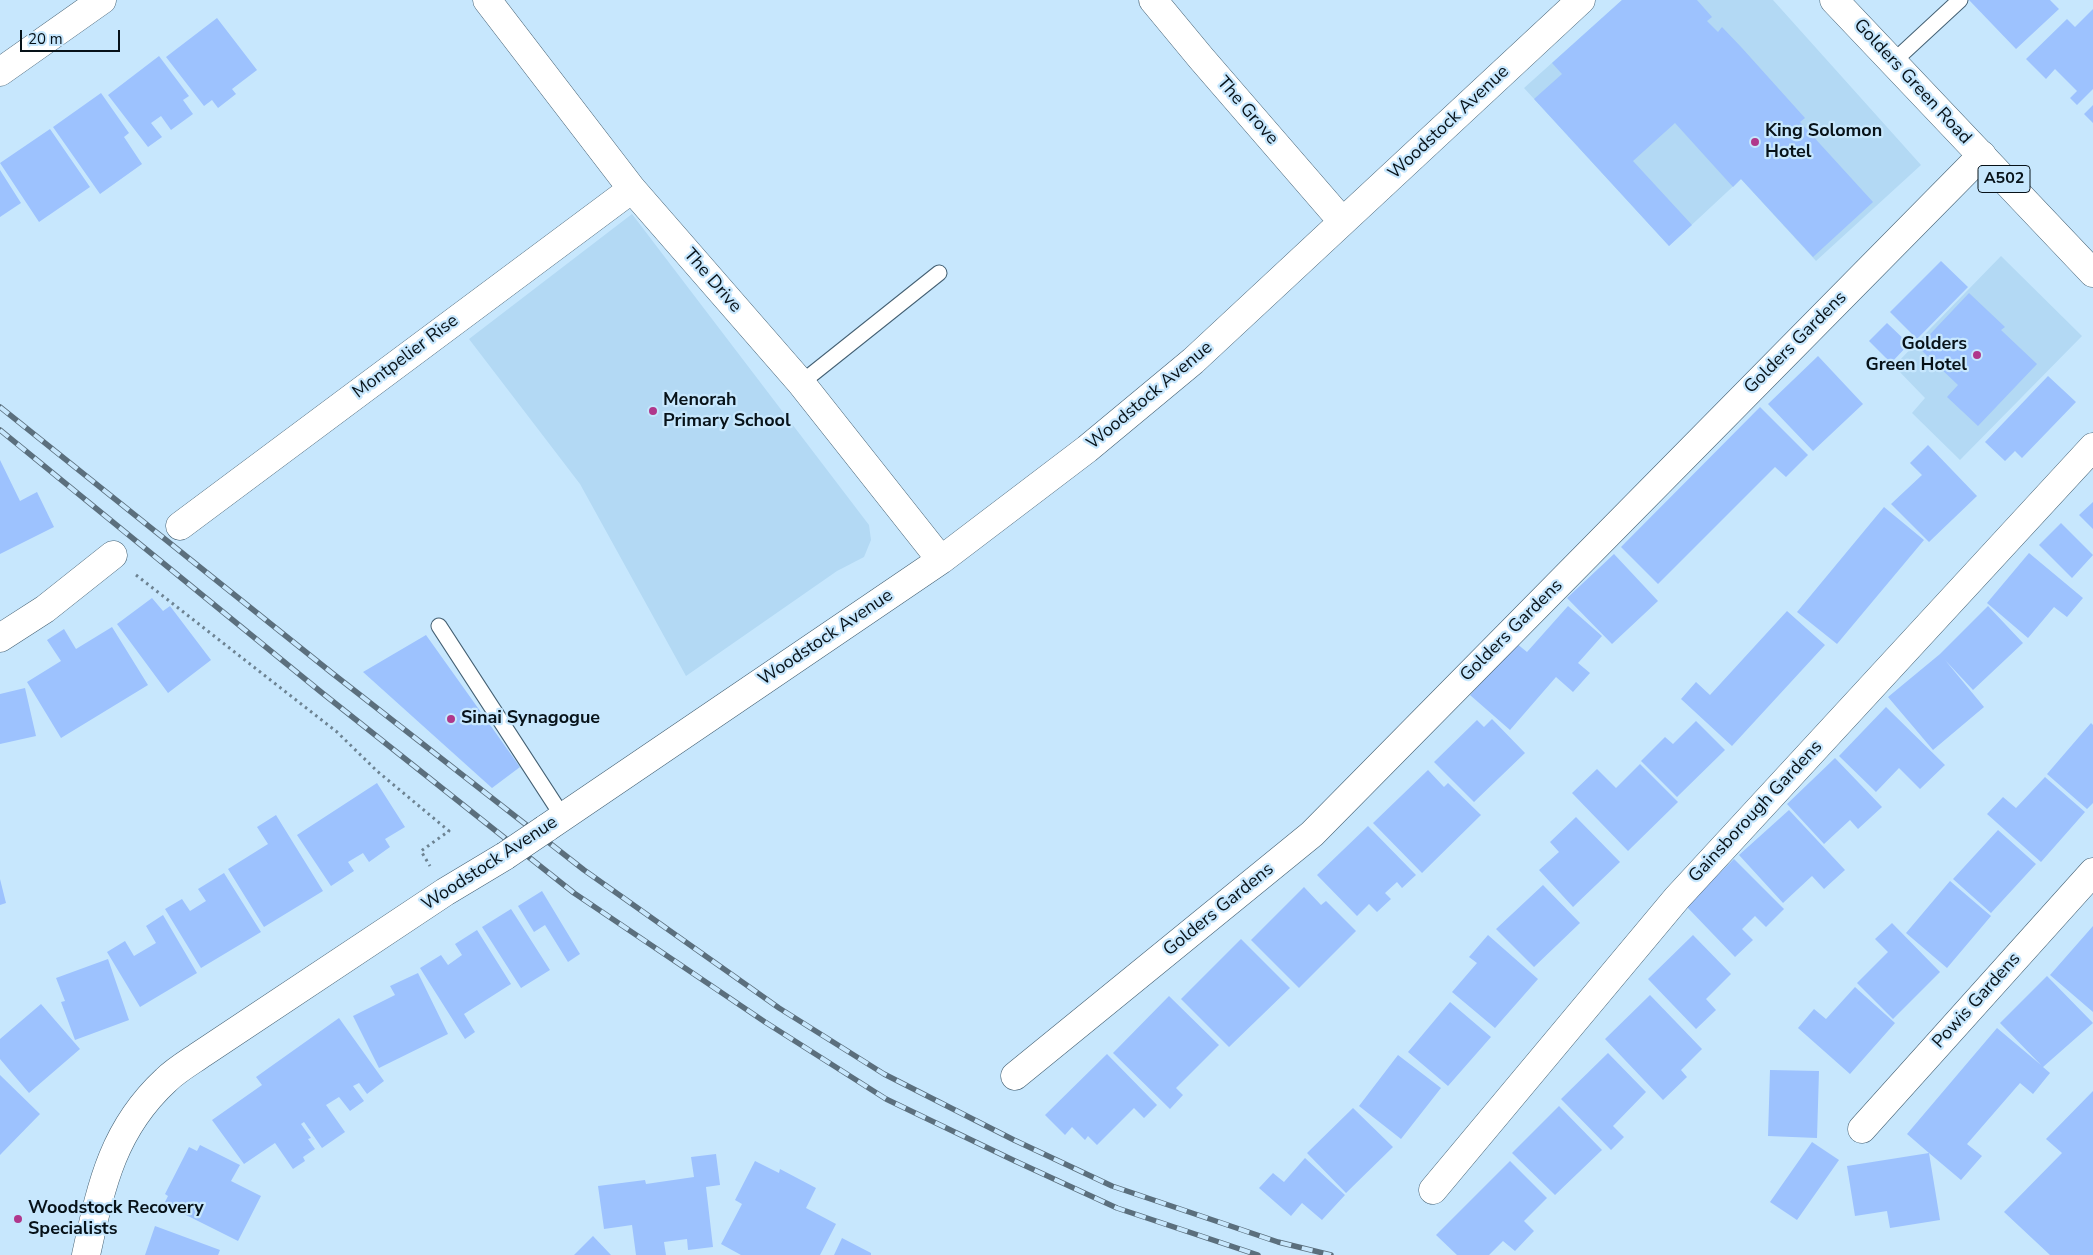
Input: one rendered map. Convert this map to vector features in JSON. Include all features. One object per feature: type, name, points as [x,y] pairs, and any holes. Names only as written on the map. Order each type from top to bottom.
[{"type":"street","points":[[0,72],[102,0]]},
{"type":"street","name":"The Drive","points":[[487,0],[632,189],[801,383],[941,560]]},
{"type":"street","name":"The Grove","points":[[1153,0],[1342,221]]},
{"type":"street","name":"Woodstock Avenue","points":[[86,1255],[100,1188],[114,1150],[134,1115],[166,1080],[203,1053],[445,892],[505,856],[941,560],[1087,450],[1194,361],[1581,0]]},
{"type":"street","name":"Golders Green Road","points":[[1834,0],[2093,273]]},
{"type":"street","name":"Golders Gardens","points":[[1015,1076],[1312,834],[1982,155]]},
{"type":"street","name":"Montpelier Rise","points":[[180,526],[632,189]]},
{"type":"street","name":"Gainsborough Gardens","points":[[1433,1190],[1677,898],[2093,447]]},
{"type":"street","points":[[0,638],[45,609],[112,555]]},
{"type":"street","name":"Powis Gardens","points":[[1862,1129],[2093,872]]},
{"type":"lane","points":[[1893,62],[1960,0]]},
{"type":"lane","points":[[801,383],[940,273]]},
{"type":"lane","points":[[439,626],[554,823]]},
{"type":"path","points":[[147,583],[337,732],[377,771],[449,831],[421,851],[445,892]]},
{"type":"shaded area","name":"King Solomon Hotel","points":[[1622,0],[1773,0],[1921,165],[1816,261],[1741,179],[1669,246],[1524,88]]},
{"type":"shaded area","name":"Menorah Primary School","points":[[632,214],[869,525],[871,540],[864,557],[837,571],[686,676],[580,484],[469,339]]},
{"type":"shaded area","points":[[2001,256],[2082,336],[1960,460],[1912,413],[1925,398],[1894,366]]},
{"type":"building","name":"King Solomon Hotel","points":[[1622,0],[1697,0],[1712,17],[1707,21],[1718,32],[1722,27],[1742,48],[1805,118],[1800,122],[1873,202],[1813,257],[1741,179],[1733,187],[1675,123],[1633,161],[1692,225],[1669,246],[1534,99],[1562,74],[1552,63]]},
{"type":"building","points":[[1969,0],[2050,0],[2059,9],[2016,49]]},
{"type":"building","points":[[2093,9],[2093,89],[2077,105],[2070,98],[2077,91],[2055,69],[2046,79],[2026,59],[2067,19],[2075,27]]},
{"type":"building","points":[[217,18],[257,70],[232,89],[236,94],[218,108],[212,100],[204,106],[166,57]]},
{"type":"building","points":[[159,56],[189,96],[183,100],[193,114],[171,130],[161,116],[151,123],[162,137],[148,147],[108,95]]},
{"type":"building","points":[[101,93],[129,133],[124,137],[142,164],[100,194],[53,127]]},
{"type":"building","points":[[2093,105],[2093,123],[2084,114]]},
{"type":"building","points":[[50,129],[90,187],[39,222],[0,163]]},
{"type":"building","points":[[0,170],[21,203],[0,217]]},
{"type":"building","points":[[1941,261],[1968,287],[1917,339],[1890,312]]},
{"type":"building","name":"Golders Green Hotel","points":[[1969,293],[2005,327],[2001,330],[2037,364],[1978,426],[1947,397],[1958,385],[1918,347]]},
{"type":"building","points":[[1887,323],[1909,344],[1891,363],[1869,341]]},
{"type":"building","points":[[1818,356],[1863,404],[1813,451],[1768,404]]},
{"type":"building","points":[[2048,376],[2076,402],[2022,458],[2015,451],[2005,461],[1985,442]]},
{"type":"building","points":[[1760,407],[1808,455],[1786,477],[1775,467],[1658,584],[1621,547]]},
{"type":"building","points":[[1928,445],[1977,496],[1929,542],[1891,504],[1922,475],[1910,463]]},
{"type":"building","points":[[0,460],[20,501],[37,492],[54,527],[0,554]]},
{"type":"building","points":[[2093,502],[2093,529],[2079,515]]},
{"type":"building","points":[[1884,507],[1924,540],[1837,644],[1797,612]]},
{"type":"building","points":[[2061,523],[2093,555],[2072,578],[2039,545]]},
{"type":"building","points":[[2029,553],[2083,598],[2067,617],[2054,607],[2028,638],[1987,603]]},
{"type":"building","points":[[1614,554],[1658,601],[1612,644],[1567,598]]},
{"type":"building","points":[[152,598],[163,611],[170,606],[211,660],[168,693],[117,624]]},
{"type":"building","points":[[1568,606],[1602,636],[1578,663],[1590,673],[1573,692],[1556,677],[1510,730],[1470,695],[1516,643],[1527,652]]},
{"type":"building","points":[[1988,606],[2023,643],[1973,690],[1945,660],[1984,707],[1933,750],[1888,697],[1940,654]]},
{"type":"building","points":[[1787,611],[1825,645],[1732,746],[1681,699],[1696,682],[1710,695]]},
{"type":"building","points":[[112,627],[148,685],[61,738],[27,682],[61,661],[47,640],[64,629],[76,649]]},
{"type":"building","name":"Sinai Synagogue","points":[[426,635],[520,767],[492,788],[363,672]]},
{"type":"building","points":[[25,688],[36,736],[0,744],[0,694]]},
{"type":"building","points":[[1886,707],[1945,765],[1920,789],[1899,768],[1876,792],[1839,756]]},
{"type":"building","points":[[1492,719],[1525,753],[1474,802],[1434,762],[1477,720],[1484,727]]},
{"type":"building","points":[[1696,721],[1725,750],[1677,797],[1641,761],[1665,737],[1673,744]]},
{"type":"building","points":[[2091,723],[2093,725],[2093,803],[2087,809],[2047,774]]},
{"type":"building","points":[[1835,758],[1882,807],[1858,829],[1850,820],[1824,844],[1787,804]]},
{"type":"building","points":[[1640,764],[1678,802],[1628,851],[1572,793],[1597,769],[1616,788]]},
{"type":"building","points":[[1428,770],[1444,787],[1448,783],[1481,815],[1422,873],[1373,823]]},
{"type":"building","points":[[2045,777],[2085,812],[2041,862],[1987,814],[2003,797],[2016,808]]},
{"type":"building","points":[[377,783],[405,827],[385,839],[390,847],[369,862],[363,853],[348,862],[354,871],[331,886],[297,835]]},
{"type":"building","points":[[1789,810],[1845,870],[1824,889],[1812,876],[1783,903],[1739,855]]},
{"type":"building","points":[[276,815],[323,891],[264,927],[228,869],[268,844],[257,827]]},
{"type":"building","points":[[1576,817],[1620,862],[1573,907],[1539,870],[1559,852],[1550,842]]},
{"type":"building","points":[[1368,826],[1416,875],[1402,888],[1397,882],[1385,893],[1391,899],[1377,912],[1369,904],[1357,916],[1317,875]]},
{"type":"building","points":[[1998,830],[2036,864],[1991,913],[1953,879]]},
{"type":"building","points":[[1734,859],[1784,909],[1766,927],[1755,916],[1742,929],[1753,940],[1735,957],[1686,906]]},
{"type":"building","points":[[224,873],[261,932],[201,968],[165,909],[182,899],[190,911],[206,901],[198,889]]},
{"type":"building","points":[[0,879],[6,903],[0,905]]},
{"type":"building","points":[[1950,881],[1991,916],[1947,968],[1906,933]]},
{"type":"building","points":[[1543,885],[1580,923],[1534,967],[1496,929]]},
{"type":"building","points":[[1304,887],[1321,905],[1326,901],[1356,931],[1299,988],[1251,940]]},
{"type":"building","points":[[542,891],[580,954],[568,962],[545,925],[534,932],[518,906]]},
{"type":"building","points":[[511,909],[550,970],[521,988],[482,927]]},
{"type":"building","points":[[163,915],[197,973],[140,1007],[107,952],[125,941],[134,956],[156,943],[146,926]]},
{"type":"building","points":[[1892,923],[1940,972],[1893,1019],[1857,983],[1888,952],[1875,939]]},
{"type":"building","points":[[2093,926],[2093,1012],[2050,975]]},
{"type":"building","points":[[477,930],[511,984],[464,1014],[475,1032],[465,1039],[420,968],[441,955],[448,965],[462,955],[455,944]]},
{"type":"building","points":[[1488,935],[1538,979],[1495,1028],[1452,992],[1477,963],[1469,957]]},
{"type":"building","points":[[1693,935],[1731,974],[1706,999],[1716,1010],[1696,1029],[1648,979]]},
{"type":"building","points":[[1241,939],[1290,988],[1229,1047],[1181,999]]},
{"type":"building","points":[[108,959],[129,1020],[75,1040],[61,1002],[65,1001],[56,978]]},
{"type":"building","points":[[418,973],[448,1034],[379,1068],[353,1016],[395,995],[390,986]]},
{"type":"building","points":[[2047,976],[2093,1023],[2043,1067],[2050,1073],[2033,1094],[2020,1083],[1967,1144],[1982,1156],[1961,1180],[1907,1134],[1997,1028],[2041,1065],[2000,1023]]},
{"type":"building","points":[[1855,987],[1895,1023],[1850,1074],[1798,1028],[1814,1009],[1826,1019]]},
{"type":"building","points":[[1650,995],[1702,1049],[1681,1070],[1687,1077],[1663,1100],[1605,1039]]},
{"type":"building","points":[[1169,996],[1219,1045],[1176,1088],[1183,1095],[1170,1109],[1113,1053]]},
{"type":"building","points":[[1450,1002],[1491,1037],[1448,1086],[1408,1052]]},
{"type":"building","points":[[41,1004],[80,1049],[29,1093],[0,1059],[0,1039]]},
{"type":"building","points":[[339,1018],[384,1081],[367,1094],[359,1083],[353,1086],[364,1101],[350,1111],[339,1097],[326,1105],[345,1132],[322,1148],[304,1122],[301,1124],[311,1138],[308,1139],[315,1149],[303,1157],[305,1161],[293,1169],[275,1143],[244,1164],[212,1120],[262,1085],[256,1077]]},
{"type":"building","points":[[1608,1053],[1646,1092],[1613,1126],[1624,1137],[1611,1150],[1561,1099]]},
{"type":"building","points":[[1107,1054],[1157,1105],[1144,1118],[1134,1108],[1097,1145],[1088,1136],[1085,1140],[1072,1127],[1065,1135],[1045,1115]]},
{"type":"building","points":[[1398,1055],[1441,1088],[1401,1139],[1359,1106]]},
{"type":"building","points":[[1770,1070],[1819,1071],[1817,1138],[1768,1136]]},
{"type":"building","points":[[0,1075],[40,1114],[0,1155]]},
{"type":"building","points":[[2093,1091],[2093,1255],[2050,1255],[2004,1212],[2062,1153],[2046,1139]]},
{"type":"building","points":[[1559,1106],[1602,1150],[1555,1195],[1512,1153]]},
{"type":"building","points":[[1353,1108],[1393,1147],[1346,1193],[1307,1153]]},
{"type":"building","points":[[1812,1142],[1839,1160],[1797,1220],[1770,1202]]},
{"type":"building","points":[[200,1145],[240,1165],[231,1181],[261,1196],[238,1241],[164,1204],[168,1196],[165,1194],[189,1147],[197,1151]]},
{"type":"building","points":[[1929,1153],[1940,1220],[1890,1228],[1887,1211],[1855,1216],[1847,1166]]},
{"type":"building","points":[[716,1154],[720,1185],[706,1187],[713,1247],[688,1250],[687,1239],[664,1242],[666,1255],[636,1255],[632,1225],[604,1229],[598,1186],[645,1180],[646,1184],[694,1177],[691,1157]]},
{"type":"building","points":[[1305,1158],[1345,1195],[1322,1220],[1302,1203],[1291,1216],[1259,1188],[1273,1173],[1284,1182]]},
{"type":"building","points":[[755,1161],[779,1173],[780,1169],[816,1188],[806,1208],[836,1224],[820,1255],[741,1255],[721,1244],[742,1204],[735,1200]]},
{"type":"building","points":[[1510,1161],[1547,1198],[1524,1221],[1534,1231],[1515,1251],[1503,1241],[1489,1255],[1457,1255],[1436,1235]]},
{"type":"building","points":[[155,1226],[220,1250],[218,1255],[145,1255]]},
{"type":"building","points":[[593,1236],[611,1255],[574,1255]]},
{"type":"building","points":[[842,1238],[871,1253],[871,1255],[834,1255]]},
{"type":"railway","points":[[0,407],[332,673],[584,870],[779,1008],[884,1074],[1014,1140],[1112,1186],[1278,1242],[1331,1255]]},
{"type":"railway","points":[[0,430],[321,692],[574,893],[765,1022],[886,1099],[1015,1161],[1117,1208],[1258,1255]]},
{"type":"place","name":"King Solomon Hotel","points":[[1755,142]]},
{"type":"place","name":"Golders Green Hotel","points":[[1977,355]]},
{"type":"place","name":"Menorah Primary School","points":[[653,411]]},
{"type":"place","name":"Sinai Synagogue","points":[[451,719]]},
{"type":"place","name":"Woodstock Recovery Specialists","points":[[18,1219]]}]
